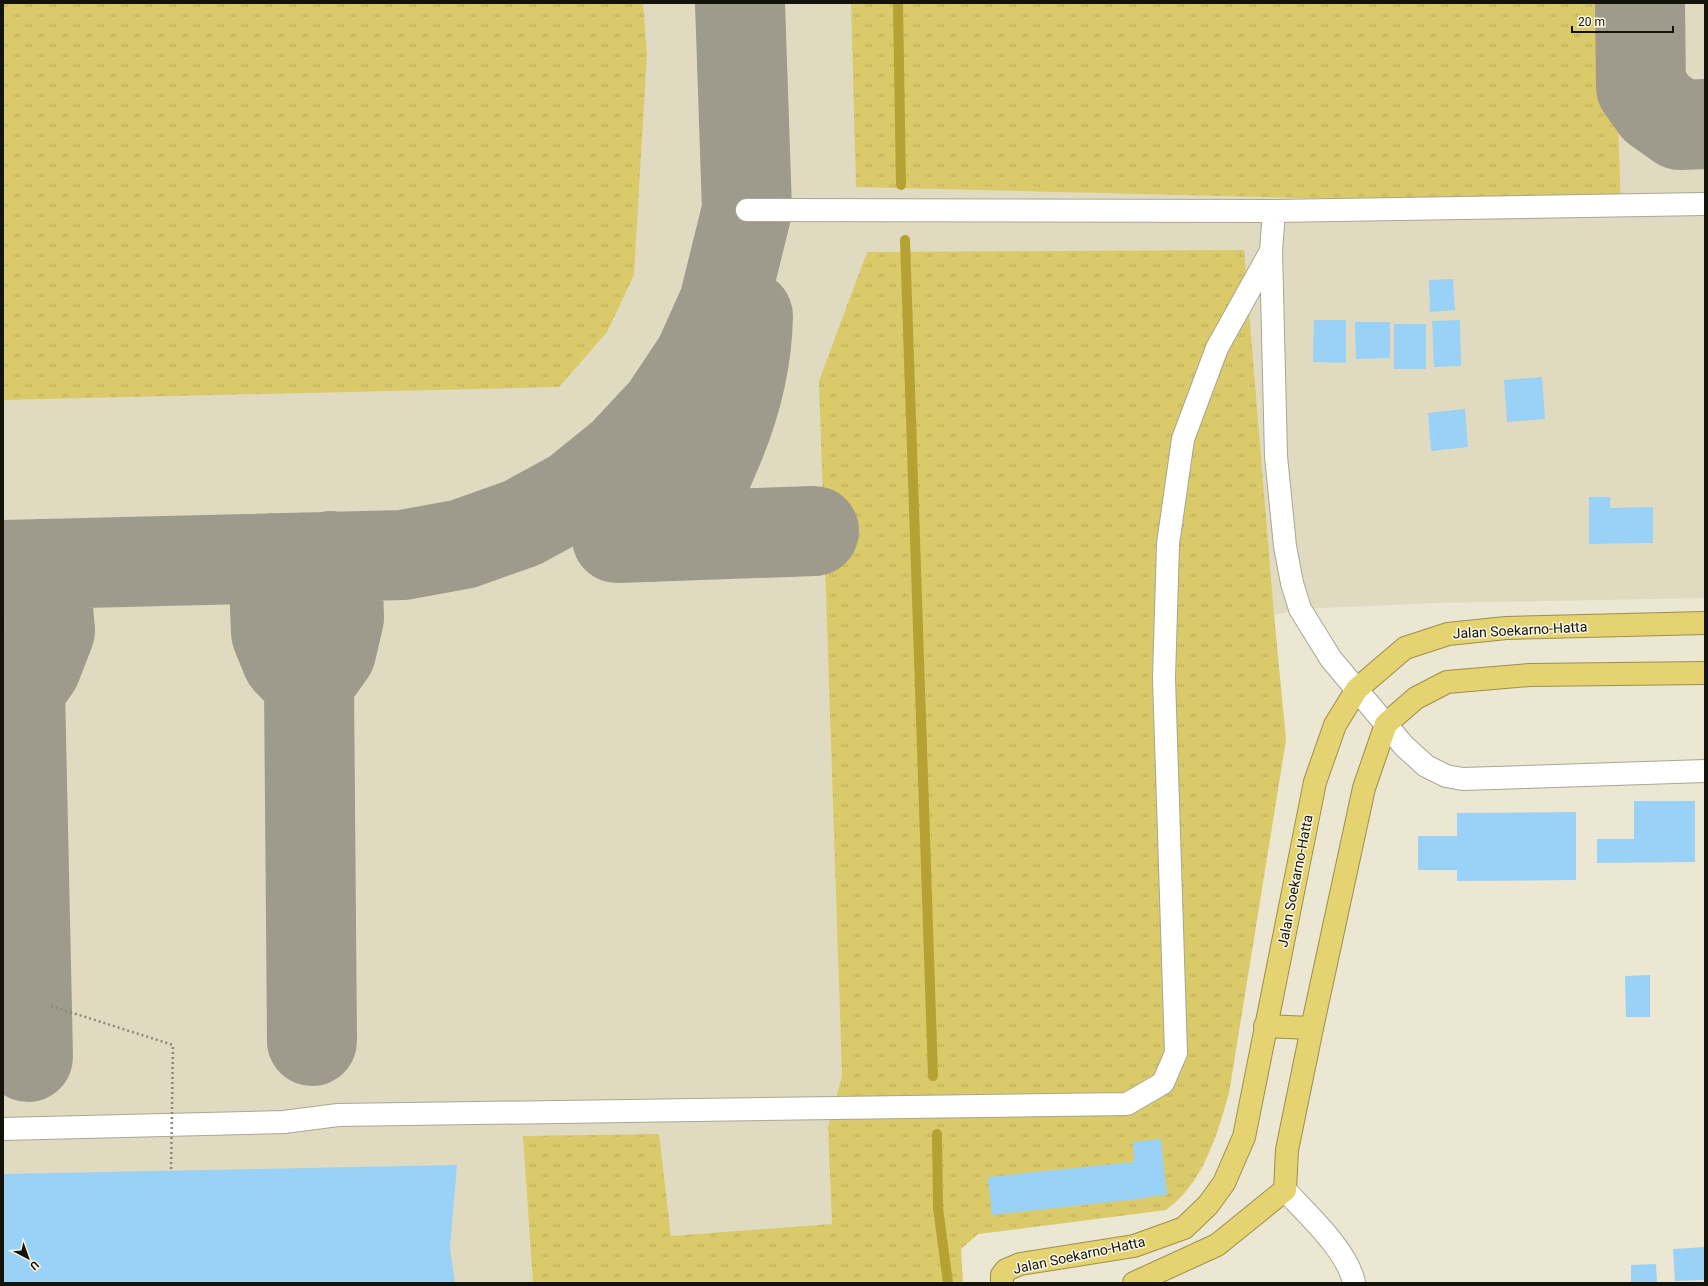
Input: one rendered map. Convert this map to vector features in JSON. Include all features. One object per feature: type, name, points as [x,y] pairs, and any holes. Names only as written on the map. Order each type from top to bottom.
[{"type":"highway","name":"Jalan Soekarno-Hatta","points":[[1002,1283],[1002,1274],[1006,1270],[1020,1264],[1134,1246],[1184,1228],[1208,1204],[1224,1183],[1244,1137],[1315,782],[1335,725],[1357,689],[1405,648],[1448,634],[1506,628],[1705,624]]},
{"type":"highway","points":[[1134,1283],[1217,1245],[1285,1190],[1287,1150],[1364,788],[1386,724],[1416,698],[1447,682],[1529,675],[1705,673]]},
{"type":"highway","points":[[1266,1026],[1312,1028]]},
{"type":"street","points":[[747,210],[1274,211],[1705,204]]},
{"type":"street","points":[[1274,211],[1271,251],[1276,456],[1285,546],[1292,583],[1300,609],[1321,644],[1404,746],[1426,766],[1446,776],[1463,779],[1705,770]]},
{"type":"street","points":[[3,1129],[284,1122],[338,1115],[1127,1104],[1162,1083],[1176,1053],[1164,678],[1168,544],[1184,439],[1217,348],[1271,251]]},
{"type":"street","points":[[1285,1190],[1332,1240],[1353,1276],[1354,1283]]},
{"type":"path","points":[[52,1006],[174,1045],[171,1171]]},
{"type":"shaded area","points":[[3,3],[1705,3],[1705,598],[1437,603],[1300,609],[1274,615],[1286,740],[1229,1093],[1218,1131],[1202,1169],[1186,1192],[1166,1210],[978,1234],[961,1249],[963,1283],[3,1283]]},
{"type":"green space","points":[[3,3],[643,3],[647,54],[634,275],[607,332],[559,387],[3,400]]},
{"type":"green space","points":[[851,3],[1614,3],[1621,206],[856,187]]},
{"type":"green space","points":[[1244,250],[1274,615],[1286,740],[1229,1093],[1212,1145],[1194,1180],[1182,1196],[1166,1210],[978,1234],[961,1249],[963,1283],[533,1283],[523,1136],[659,1134],[671,1236],[832,1224],[828,1127],[842,1076],[819,381],[867,252]]},
{"type":"building","points":[[1453,279],[1455,310],[1430,312],[1429,280]]},
{"type":"building","points":[[1314,320],[1346,320],[1346,363],[1313,362]]},
{"type":"building","points":[[1460,320],[1461,366],[1434,367],[1432,321]]},
{"type":"building","points":[[1355,322],[1390,322],[1390,358],[1356,359]]},
{"type":"building","points":[[1394,324],[1426,324],[1426,369],[1394,369]]},
{"type":"building","points":[[1542,377],[1545,419],[1507,422],[1504,380]]},
{"type":"building","points":[[1465,409],[1468,447],[1431,451],[1428,413]]},
{"type":"building","points":[[1589,497],[1610,497],[1610,508],[1653,507],[1653,543],[1589,544]]},
{"type":"building","points":[[1634,801],[1695,801],[1695,862],[1597,863],[1597,839],[1634,839]]},
{"type":"building","points":[[1576,812],[1576,880],[1457,881],[1457,870],[1418,870],[1418,836],[1457,836],[1457,813]]},
{"type":"building","points":[[1650,975],[1650,1017],[1626,1017],[1625,976]]},
{"type":"building","points":[[1161,1139],[1167,1195],[992,1215],[988,1177],[1134,1162],[1133,1142]]},
{"type":"building","points":[[457,1165],[450,1249],[455,1283],[3,1283],[3,1174]]},
{"type":"building","points":[[1705,1247],[1705,1280],[1675,1281],[1673,1249]]},
{"type":"building","points":[[1656,1264],[1657,1283],[1631,1283],[1631,1265]]},
{"type":"waterway","points":[[898,3],[901,185]]},
{"type":"waterway","points":[[905,240],[933,1076]]},
{"type":"waterway","points":[[937,1134],[938,1208],[948,1283]]},
{"type":"taxiway","points":[[3,565],[403,555],[463,544],[522,523],[575,494],[623,455],[665,410],[699,359],[724,303],[747,210],[740,3]]},
{"type":"taxiway","points":[[1640,3],[1641,87],[1656,108],[1680,125],[1705,124]]},
{"type":"taxiway","points":[[653,537],[674,516],[705,477],[722,439],[734,405],[742,369],[748,316]]},
{"type":"taxiway","points":[[617,538],[814,531]]},
{"type":"taxiway","points":[[273,558],[276,633],[287,660],[309,683],[331,652],[339,618],[338,587],[331,556]]},
{"type":"taxiway","points":[[3,672],[20,689],[36,667],[50,631],[47,596],[38,564]]},
{"type":"taxiway","points":[[309,683],[312,1041]]},
{"type":"taxiway","points":[[20,689],[28,1057]]}]
